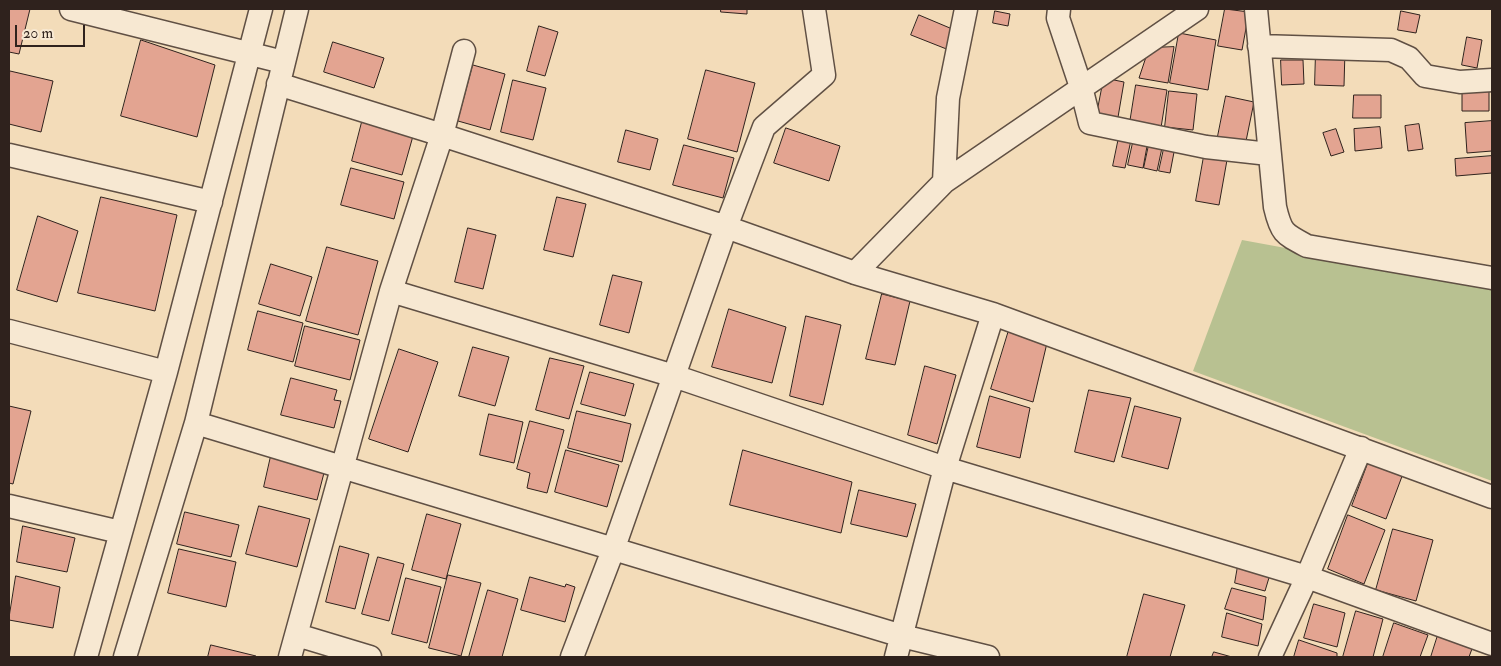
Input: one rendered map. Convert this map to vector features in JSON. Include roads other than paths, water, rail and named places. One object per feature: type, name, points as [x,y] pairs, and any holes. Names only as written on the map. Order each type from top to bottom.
[{"type":"street","points":[[71,9],[285,52]]},
{"type":"street","points":[[138,9],[252,45]]},
{"type":"street","points":[[86,657],[118,538],[165,377],[261,9]]},
{"type":"street","points":[[125,657],[196,423],[296,9]]},
{"type":"street","points":[[572,657],[613,550],[726,228],[764,127],[824,75],[814,9]]},
{"type":"street","points":[[944,182],[948,98],[966,9]]},
{"type":"street","points":[[1059,9],[1058,18],[1081,87],[1090,123]]},
{"type":"street","points":[[855,273],[944,182],[1046,110],[1197,9]]},
{"type":"street","points":[[1256,9],[1275,207],[1286,235],[1307,246],[1492,278]]},
{"type":"street","points":[[1259,46],[1391,50],[1409,58],[1425,76],[1460,82],[1492,80]]},
{"type":"street","points":[[290,657],[391,291],[442,135],[464,51]]},
{"type":"street","points":[[278,84],[442,135],[726,228],[855,273],[993,314],[1492,497]]},
{"type":"street","points":[[1046,110],[1090,123],[1206,147],[1269,154]]},
{"type":"street","points":[[9,155],[209,209]]},
{"type":"street","points":[[9,169],[209,209]]},
{"type":"street","points":[[391,291],[674,376],[945,468],[1307,577],[1492,644]]},
{"type":"street","points":[[899,647],[945,468],[993,314]]},
{"type":"street","points":[[9,331],[165,377]]},
{"type":"street","points":[[9,345],[165,377]]},
{"type":"street","points":[[196,423],[613,550],[899,647],[988,657]]},
{"type":"street","points":[[1270,657],[1307,577],[1360,448]]},
{"type":"street","points":[[9,506],[118,538]]},
{"type":"street","points":[[9,519],[118,538]]},
{"type":"street","points":[[297,635],[370,657]]}]
